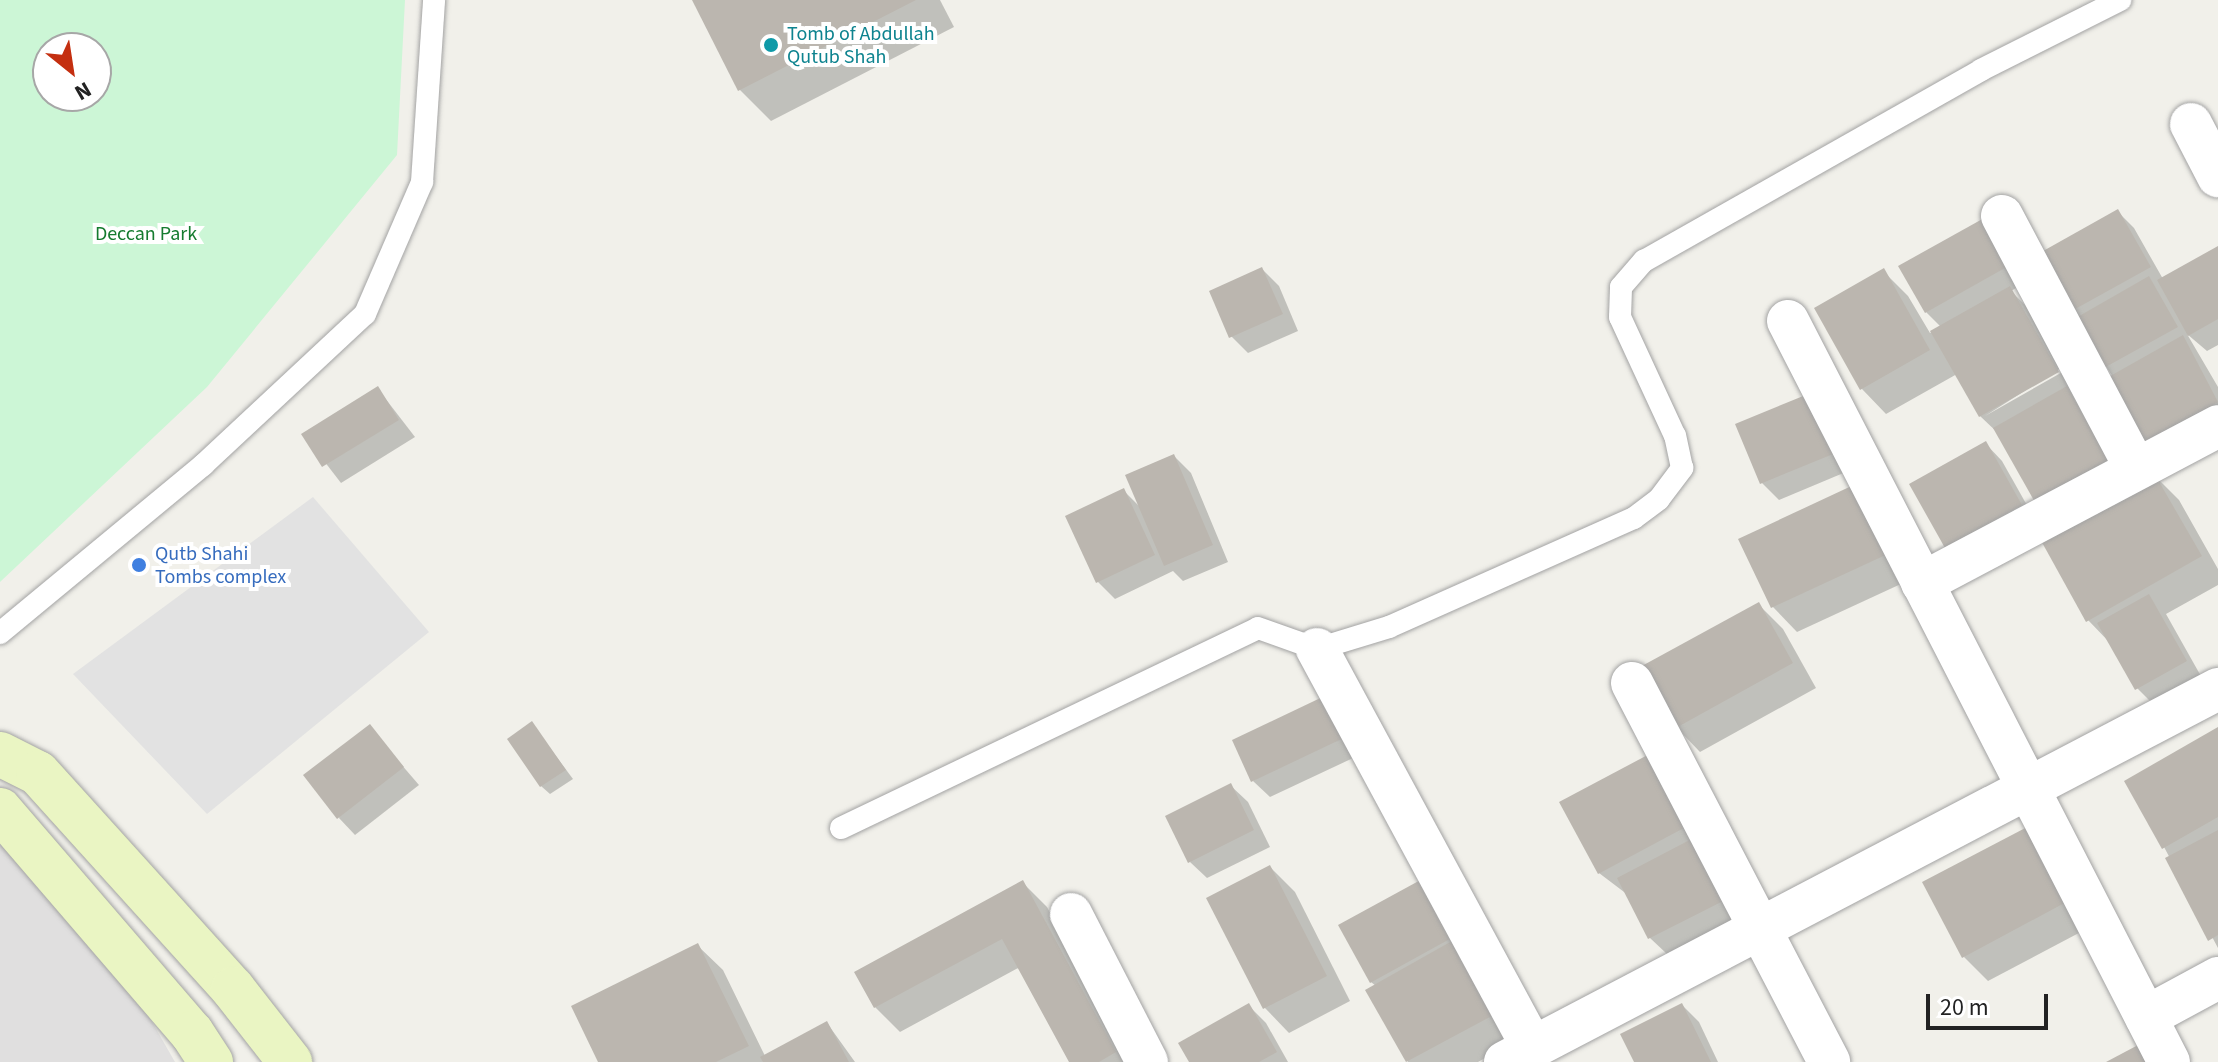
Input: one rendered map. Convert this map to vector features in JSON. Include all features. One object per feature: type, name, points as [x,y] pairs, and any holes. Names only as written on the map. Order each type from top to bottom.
[{"type":"street","points":[[2191,124],[2218,176]]},
{"type":"street","points":[[2002,216],[2136,469]]},
{"type":"street","points":[[1788,321],[2169,1062]]},
{"type":"street","points":[[1922,583],[2218,426]]},
{"type":"street","points":[[1317,649],[1519,1055],[2218,689]]},
{"type":"street","points":[[1632,683],[1829,1062]]},
{"type":"street","points":[[0,754],[38,773],[233,989],[290,1062]]},
{"type":"street","points":[[0,810],[192,1033],[211,1062]]},
{"type":"street","points":[[1071,914],[1147,1062]]},
{"type":"street","points":[[2146,1017],[2218,978]]},
{"type":"lane","points":[[0,633],[203,465],[365,314],[422,182],[434,0]]},
{"type":"lane","points":[[841,828],[1258,628],[1317,649],[1389,627],[1634,518],[1659,499],[1682,468],[1620,317],[1621,287],[1644,261],[1981,70],[2120,0]]},
{"type":"shaded area","points":[[313,497],[429,632],[207,814],[73,674]]},
{"type":"shaded area","points":[[0,837],[129,982],[175,1062],[0,1062]]},
{"type":"green space","name":"Deccan Park","points":[[0,0],[405,0],[397,155],[207,387],[0,582]]},
{"type":"building","name":"Tomb of Abdullah Qutub Shah","points":[[692,0],[916,0],[738,91]]},
{"type":"building","points":[[2118,209],[2151,267],[2068,313],[2036,255]]},
{"type":"building","points":[[1986,217],[2012,264],[1925,313],[1898,266]]},
{"type":"building","points":[[2218,246],[2218,319],[2188,336],[2157,280]]},
{"type":"building","points":[[1262,267],[1283,314],[1229,338],[1209,291]]},
{"type":"building","points":[[1884,268],[1930,350],[1860,390],[1814,308]]},
{"type":"building","points":[[2149,276],[2178,327],[2102,369],[2074,319]]},
{"type":"building","points":[[2010,286],[2059,372],[1979,417],[1930,331]]},
{"type":"building","points":[[2183,335],[2218,402],[2142,445],[2105,379]]},
{"type":"building","points":[[378,386],[399,420],[322,467],[301,434]]},
{"type":"building","points":[[2067,386],[2109,462],[2036,504],[1993,428]]},
{"type":"building","points":[[1813,392],[1838,452],[1760,484],[1735,424]]},
{"type":"building","points":[[1986,441],[2022,505],[1945,548],[1909,484]]},
{"type":"building","points":[[1174,454],[1213,545],[1164,566],[1125,475]]},
{"type":"building","points":[[2154,473],[2202,556],[2086,622],[2039,537]]},
{"type":"building","points":[[1860,482],[1892,552],[1771,608],[1738,539]]},
{"type":"building","points":[[1124,488],[1155,555],[1096,583],[1065,516]]},
{"type":"building","points":[[2149,594],[2187,661],[2135,690],[2097,623]]},
{"type":"building","points":[[1759,602],[1793,663],[1674,729],[1640,667]]},
{"type":"building","points":[[1333,692],[1352,734],[1251,782],[1232,740]]},
{"type":"building","points":[[532,721],[566,770],[540,787],[507,739]]},
{"type":"building","points":[[370,724],[404,767],[337,819],[303,775]]},
{"type":"building","points":[[2218,727],[2218,817],[2162,849],[2124,781]]},
{"type":"building","points":[[1657,750],[1695,822],[1598,874],[1559,802]]},
{"type":"building","points":[[1231,783],[1254,830],[1188,863],[1165,816]]},
{"type":"building","points":[[2031,825],[2070,900],[1962,958],[1922,882]]},
{"type":"building","points":[[2218,830],[2218,935],[2208,941],[2165,858]]},
{"type":"building","points":[[1703,833],[1735,895],[1648,939],[1617,878]]},
{"type":"building","points":[[1270,865],[1327,976],[1263,1009],[1206,898]]},
{"type":"building","points":[[1426,877],[1457,935],[1370,983],[1338,925]]},
{"type":"building","points":[[1023,880],[1116,1052],[1099,1062],[1069,1062],[1002,939],[874,1008],[854,972]]},
{"type":"building","points":[[1459,937],[1501,1011],[1406,1062],[1365,990]]},
{"type":"building","points":[[698,943],[749,1046],[716,1062],[598,1062],[571,1006]]},
{"type":"building","points":[[1249,1003],[1277,1052],[1259,1062],[1189,1062],[1178,1043]]},
{"type":"building","points":[[1682,1003],[1711,1062],[1634,1062],[1620,1034]]},
{"type":"building","points":[[827,1021],[849,1062],[763,1062],[760,1057]]},
{"type":"building","points":[[2140,1044],[2149,1062],[2106,1062]]},
{"type":"place","name":"Tomb of Abdullah Qutub Shah","points":[[771,45]]},
{"type":"place","name":"Qutb Shahi Tombs complex","points":[[139,565]]}]
